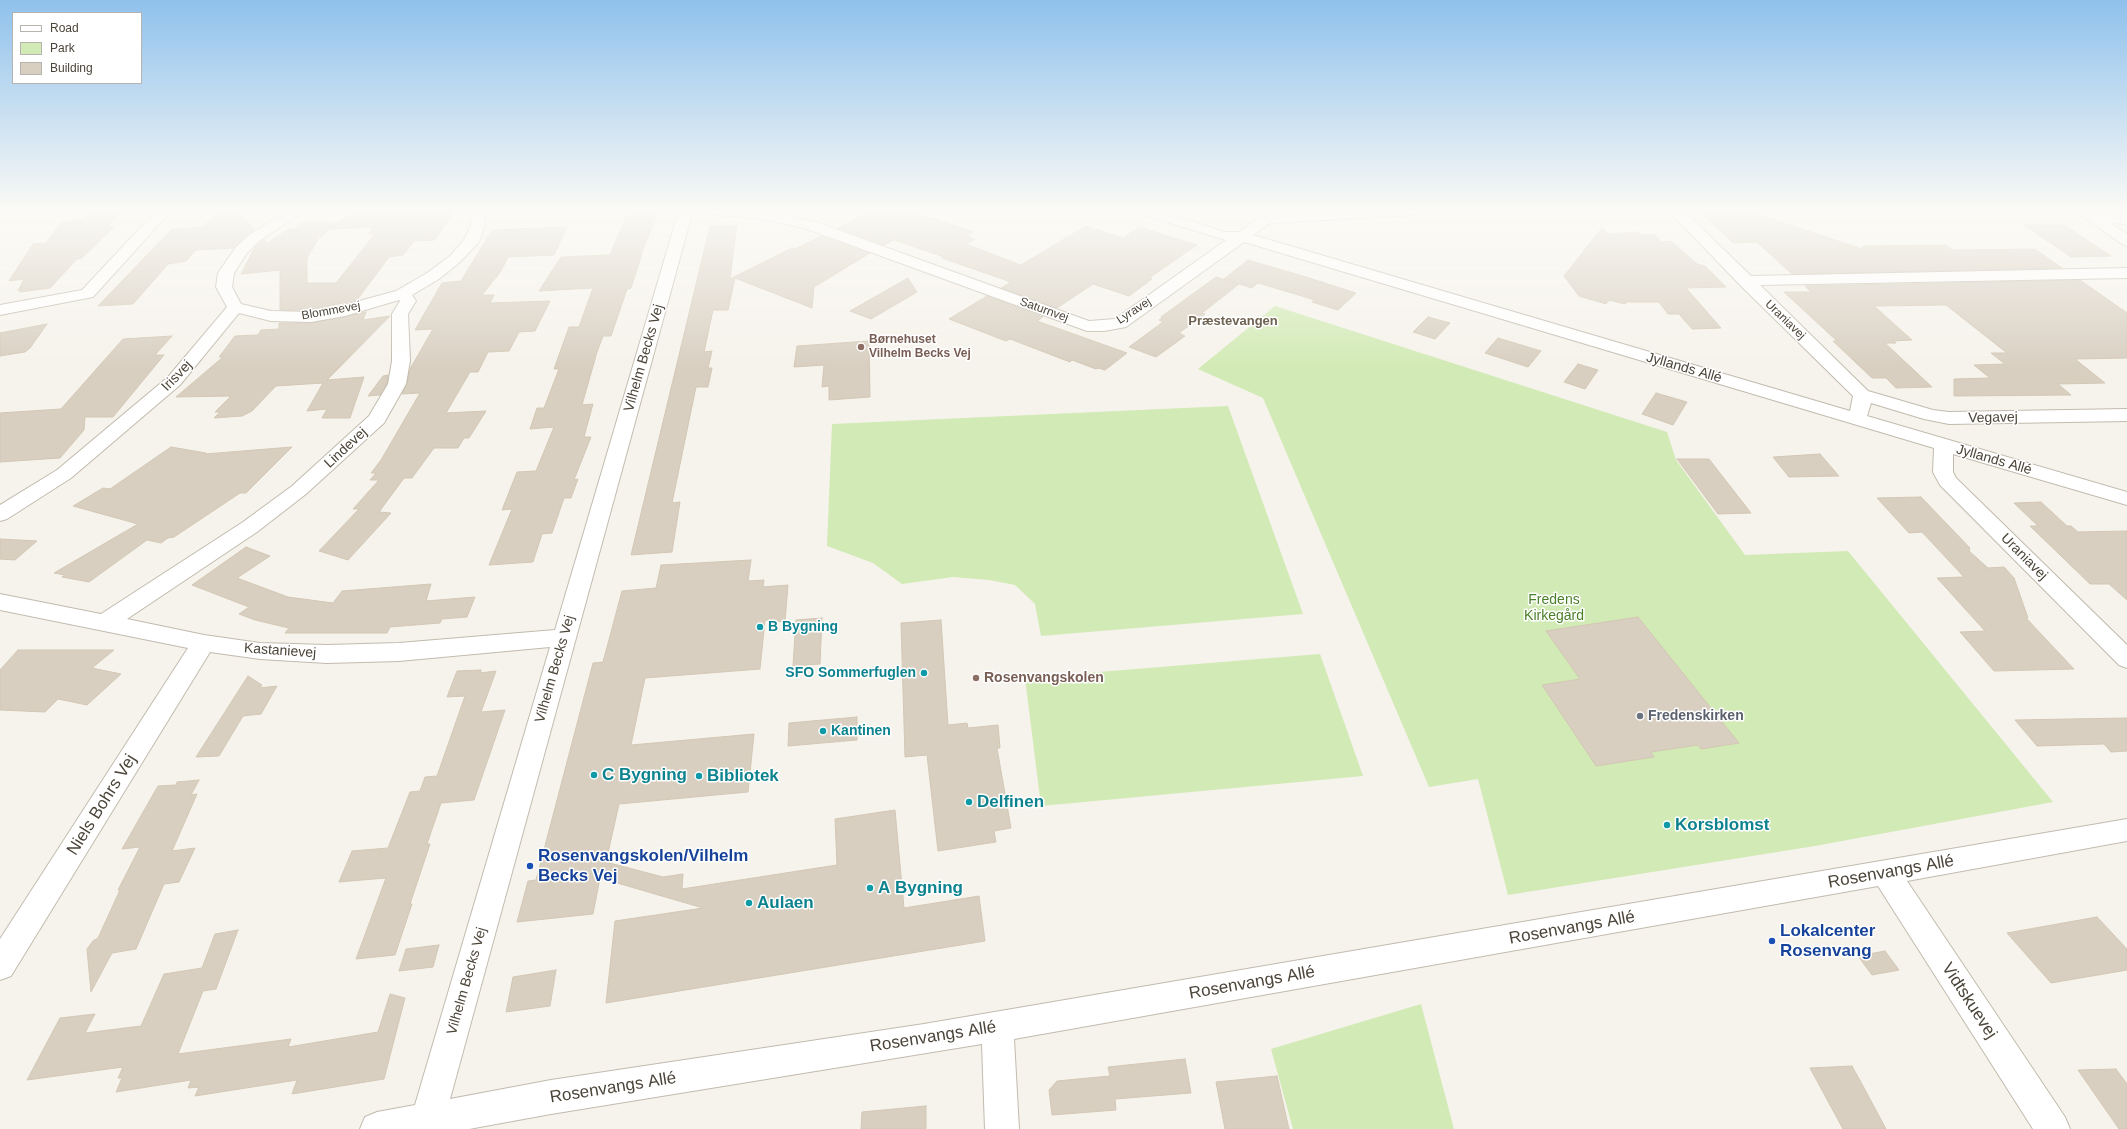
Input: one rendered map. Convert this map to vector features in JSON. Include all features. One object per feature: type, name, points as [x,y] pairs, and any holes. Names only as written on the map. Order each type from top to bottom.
[{"type":"street","points":[[0,310],[87,294],[116,263]]},
{"type":"street","points":[[233,263],[226,273],[224,287],[235,307]]},
{"type":"street","points":[[402,294],[433,276],[450,263]]},
{"type":"street","name":"Vilhelm Becks Vej","points":[[426,1124],[671,263]]},
{"type":"street","name":"Saturnvej","points":[[914,263],[1087,326],[1104,326]]},
{"type":"street","name":"Lyravej","points":[[1104,326],[1120,323],[1204,263]]},
{"type":"street","name":"Jyllands Allé","points":[[1331,263],[2127,500]]},
{"type":"street","name":"Uraniavej","points":[[1727,263],[1862,395]]},
{"type":"street","points":[[1745,281],[2127,274]]},
{"type":"street","name":"Blommevej","points":[[235,307],[271,316],[311,317],[339,312],[402,294]]},
{"type":"street","name":"Lindevej","points":[[105,623],[250,527],[299,490],[345,450],[376,419],[397,384],[401,361],[398,324],[400,314],[408,302],[402,294]]},
{"type":"street","name":"Irisvej","points":[[0,514],[64,474],[174,381],[235,307]]},
{"type":"street","points":[[1856,418],[1861,408],[1862,395]]},
{"type":"street","name":"Vegavej","points":[[1862,395],[1931,415],[1949,418],[2127,415]]},
{"type":"street","name":"Uraniavej","points":[[1944,445],[1943,466],[1947,481],[2127,659]]},
{"type":"street","name":"Kastanievej","points":[[0,602],[204,643],[260,651],[327,654],[399,652],[564,637]]},
{"type":"street","name":"Niels Bohrs Vej","points":[[0,966],[204,643]]},
{"type":"street","name":"Rosenvangs Allé","points":[[377,1129],[426,1124],[551,1097],[997,1026],[1493,942],[2127,830]]},
{"type":"street","name":"Vidtskuevej","points":[[1885,872],[2053,1129]]},
{"type":"street","points":[[997,1026],[1002,1129]]},
{"type":"green space","name":"Fredens Kirkegård","points":[[1275,306],[1667,432],[1676,460],[1745,555],[1848,551],[2053,802],[1815,846],[1508,895],[1478,779],[1429,787],[1263,398],[1198,369]]},
{"type":"green space","points":[[1228,406],[1303,614],[1041,636],[1035,604],[1015,585],[989,580],[953,577],[902,584],[873,563],[827,546],[832,424]]},
{"type":"green space","points":[[1320,654],[1363,776],[1041,806],[1025,678]]},
{"type":"green space","points":[[1421,1004],[1454,1129],[1293,1129],[1271,1049]]},
{"type":"building","points":[[21,263],[74,263],[50,288],[20,292],[21,290],[18,291],[24,279],[9,281]]},
{"type":"building","points":[[140,263],[176,263],[168,264],[133,304],[98,306]]},
{"type":"building","points":[[247,263],[307,263],[307,283],[336,283],[352,263],[385,263],[357,300],[311,310],[280,310],[280,270],[241,274]]},
{"type":"building","points":[[472,263],[505,263],[501,271],[482,295],[494,295],[490,303],[550,301],[535,331],[519,332],[509,351],[488,352],[478,372],[470,372],[446,413],[486,411],[469,438],[464,438],[458,448],[434,448],[412,478],[404,478],[379,512],[391,513],[348,560],[319,551],[359,509],[353,509],[379,480],[370,480],[376,473],[371,473],[381,460],[420,393],[402,394],[407,384],[410,369],[433,329],[415,330],[442,283],[461,281]]},
{"type":"building","points":[[557,263],[639,263],[631,288],[627,289],[611,336],[603,336],[597,352],[582,405],[593,404],[584,437],[591,437],[574,480],[578,479],[571,498],[564,498],[552,533],[542,534],[533,562],[489,565],[512,509],[502,510],[517,472],[536,471],[554,427],[530,429],[537,408],[544,408],[559,369],[554,369],[569,327],[579,327],[593,288],[539,291]]},
{"type":"building","points":[[701,263],[732,263],[730,279],[763,263],[854,263],[814,287],[812,308],[735,278],[728,310],[713,310],[704,352],[712,351],[708,368],[712,368],[708,387],[696,387],[672,503],[680,502],[672,552],[631,555]]},
{"type":"building","points":[[955,263],[1015,263],[1021,265],[1025,263],[1171,263],[1149,278],[1152,279],[1129,296],[1093,284],[1057,308],[1001,288],[1011,282]]},
{"type":"building","points":[[1245,263],[1257,263],[1356,293],[1338,310],[1312,302],[1315,300],[1258,283],[1252,288],[1224,279]]},
{"type":"building","points":[[1575,263],[1696,263],[1705,266],[1726,287],[1686,288],[1721,328],[1692,329],[1679,314],[1668,314],[1659,302],[1626,302],[1625,304],[1609,300],[1606,304],[1579,296],[1564,276]]},
{"type":"building","points":[[1780,263],[2054,263],[2062,268],[1792,274]]},
{"type":"building","points":[[1216,277],[1239,284],[1202,313],[1205,314],[1179,333],[1185,336],[1156,357],[1129,347],[1163,322],[1159,320],[1162,318],[1161,317]]},
{"type":"building","points":[[908,278],[917,292],[871,319],[850,311]]},
{"type":"building","points":[[2080,280],[2127,313],[2127,358],[2075,359],[2105,383],[2058,384],[2071,395],[1954,396],[1954,379],[1990,378],[1974,365],[2005,364],[1991,353],[2007,353],[1946,305],[1874,306],[1912,340],[1893,341],[1896,343],[1885,343],[1932,387],[1896,388],[1886,378],[1872,378],[1833,341],[1837,341],[1784,292],[1811,292],[1805,286]]},
{"type":"building","points":[[987,296],[1043,317],[1037,321],[1127,353],[1105,370],[1098,368],[1096,369],[1072,360],[1070,362],[1010,339],[1006,341],[949,319]]},
{"type":"building","points":[[366,312],[363,320],[390,316],[327,380],[364,377],[350,418],[322,418],[327,409],[307,411],[323,383],[276,386],[252,411],[242,416],[214,418],[220,412],[215,412],[231,396],[176,397],[223,357],[219,357],[235,336],[258,335],[261,330],[279,329],[279,323],[311,323]]},
{"type":"building","points":[[1428,317],[1450,323],[1435,339],[1413,332]]},
{"type":"building","points":[[47,324],[30,348],[25,352],[0,356],[0,333]]},
{"type":"building","points":[[172,336],[155,355],[164,355],[113,417],[85,417],[84,430],[60,458],[0,462],[0,413],[61,409],[123,339]]},
{"type":"building","points":[[1498,338],[1541,351],[1528,367],[1485,353]]},
{"type":"building","points":[[869,341],[870,397],[829,400],[829,386],[822,387],[824,365],[794,367],[797,346]]},
{"type":"building","points":[[1578,364],[1598,370],[1585,389],[1564,382]]},
{"type":"building","points":[[388,375],[387,383],[380,395],[368,396],[383,376]]},
{"type":"building","points":[[1656,393],[1687,402],[1673,425],[1642,414]]},
{"type":"building","points":[[171,447],[206,453],[205,454],[292,447],[246,493],[240,493],[174,537],[168,538],[161,543],[147,540],[89,582],[62,577],[65,575],[54,573],[138,524],[73,506],[103,488],[110,489]]},
{"type":"building","points":[[1820,454],[1839,476],[1789,477],[1773,457]]},
{"type":"building","points":[[1677,459],[1709,459],[1751,513],[1718,514]]},
{"type":"building","points":[[1921,497],[1970,548],[1969,551],[1988,568],[2004,567],[2014,578],[2028,618],[2026,618],[2074,669],[1994,671],[1960,632],[1985,631],[1937,578],[1964,577],[1922,532],[1909,533],[1877,498]]},
{"type":"building","points":[[2041,502],[2067,526],[2071,526],[2078,532],[2127,531],[2127,600],[2109,584],[2090,584],[2030,526],[2038,526],[2014,503]]},
{"type":"building","points":[[0,539],[37,541],[15,560],[0,559]]},
{"type":"building","points":[[246,547],[270,556],[237,578],[288,597],[333,603],[342,591],[431,584],[426,601],[475,597],[467,617],[442,619],[440,623],[390,627],[387,633],[285,633],[289,628],[255,620],[239,614],[249,607],[192,585]]},
{"type":"building","points":[[751,560],[748,581],[764,580],[763,587],[788,585],[785,622],[765,620],[760,669],[645,678],[631,745],[754,734],[748,792],[619,804],[606,862],[663,877],[683,874],[682,889],[837,865],[835,819],[895,810],[904,908],[979,896],[985,941],[606,1003],[615,921],[703,908],[600,878],[593,914],[517,922],[528,881],[536,880],[593,663],[603,662],[622,591],[656,588],[661,565]]},
{"type":"building","name":"Fredenskirken","points":[[1638,617],[1739,743],[1701,749],[1698,745],[1651,752],[1654,757],[1596,766],[1542,685],[1580,679],[1546,631]]},
{"type":"building","points":[[822,618],[820,664],[793,666],[796,620]]},
{"type":"building","points":[[941,620],[948,725],[967,723],[968,728],[998,725],[1000,748],[997,748],[1011,828],[994,831],[996,842],[938,851],[927,755],[905,757],[901,623]]},
{"type":"building","points":[[18,650],[114,650],[92,668],[121,674],[87,705],[58,699],[45,712],[0,710],[0,670]]},
{"type":"building","points":[[481,670],[480,673],[496,671],[481,712],[505,710],[474,800],[441,803],[427,844],[430,844],[395,955],[356,959],[386,878],[339,882],[352,851],[388,848],[410,792],[420,791],[425,777],[437,776],[465,696],[447,697],[457,671]]},
{"type":"building","points":[[248,676],[262,685],[260,688],[277,686],[261,714],[243,716],[219,756],[196,757]]},
{"type":"building","name":"Kantinen","points":[[857,717],[857,740],[788,746],[789,723]]},
{"type":"building","points":[[2127,718],[2127,751],[2111,752],[2104,744],[2037,746],[2015,720]]},
{"type":"building","points":[[199,780],[191,795],[197,794],[172,851],[195,848],[179,882],[164,884],[136,949],[112,953],[91,992],[87,949],[93,941],[98,938],[120,890],[118,890],[140,847],[122,849],[158,786],[176,785],[177,782]]},
{"type":"building","points":[[2097,917],[2127,949],[2127,970],[2051,983],[2007,933]]},
{"type":"building","points":[[238,930],[216,989],[203,991],[178,1054],[291,1039],[288,1047],[378,1032],[390,994],[405,998],[384,1079],[292,1094],[297,1080],[195,1096],[199,1087],[188,1088],[191,1080],[116,1092],[122,1078],[118,1078],[123,1067],[27,1080],[60,1018],[95,1014],[85,1033],[141,1026],[164,974],[202,968],[215,934]]},
{"type":"building","points":[[439,945],[433,967],[399,971],[406,949]]},
{"type":"building","points":[[1885,951],[1899,970],[1872,975],[1858,956]]},
{"type":"building","points":[[556,970],[550,1006],[506,1012],[513,977]]},
{"type":"building","points":[[1185,1059],[1191,1093],[1115,1099],[1116,1110],[1052,1115],[1049,1090],[1057,1081],[1110,1076],[1108,1067]]},
{"type":"building","points":[[1852,1066],[1886,1129],[1843,1129],[1810,1068]]},
{"type":"building","points":[[2116,1069],[2127,1084],[2127,1129],[2119,1129],[2078,1070]]},
{"type":"building","points":[[1277,1076],[1289,1129],[1225,1129],[1216,1082]]},
{"type":"building","points":[[926,1106],[926,1129],[861,1129],[862,1112]]},
{"type":"place","name":"Børnehuset Vilhelm Becks Vej","points":[[861,347]]},
{"type":"place","name":"B Bygning","points":[[760,627]]},
{"type":"place","name":"SFO Sommerfuglen","points":[[924,673]]},
{"type":"place","name":"Rosenvangskolen","points":[[976,678]]},
{"type":"place","name":"Fredenskirken","points":[[1640,716]]},
{"type":"place","name":"Kantinen","points":[[823,731]]},
{"type":"place","name":"C Bygning","points":[[594,775]]},
{"type":"place","name":"Bibliotek","points":[[699,776]]},
{"type":"place","name":"Delfinen","points":[[969,802]]},
{"type":"place","name":"Korsblomst","points":[[1667,825]]},
{"type":"place","name":"Rosenvangskolen/Vilhelm Becks Vej","points":[[530,866]]},
{"type":"place","name":"A Bygning","points":[[870,888]]},
{"type":"place","name":"Aulaen","points":[[749,903]]},
{"type":"place","name":"Lokalcenter Rosenvang","points":[[1772,941]]},
{"type":"district","name":"Præstevangen","points":[[1233,321]]}]
